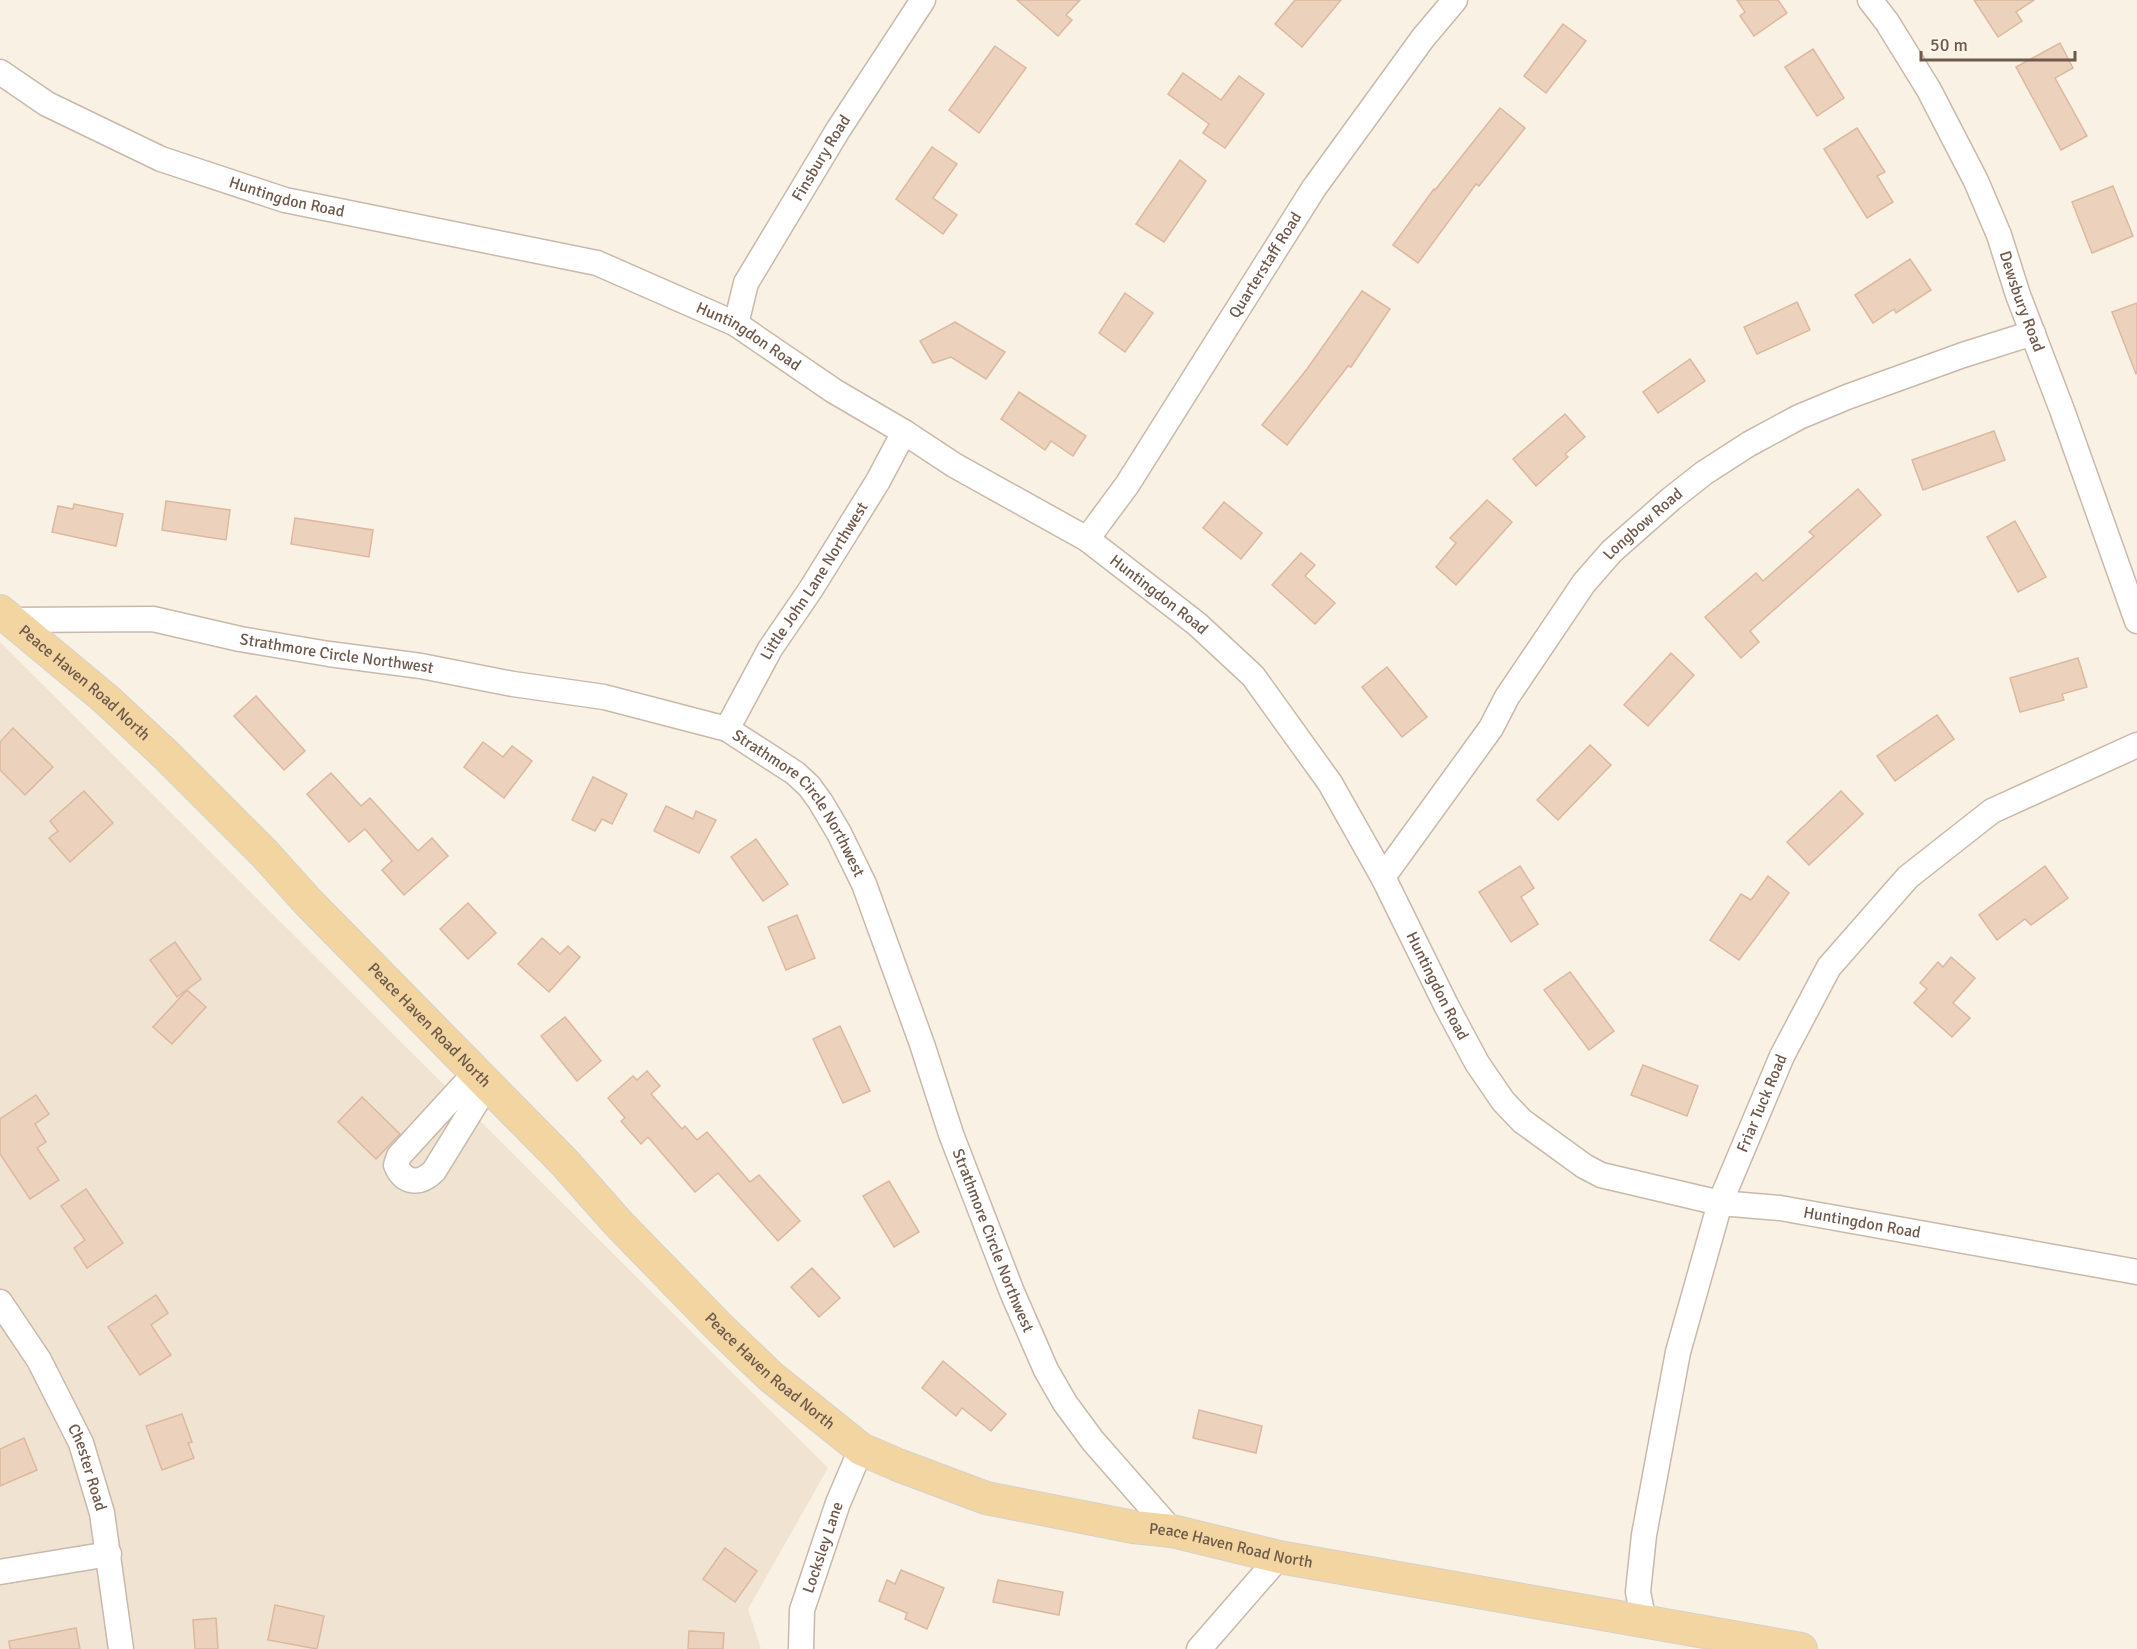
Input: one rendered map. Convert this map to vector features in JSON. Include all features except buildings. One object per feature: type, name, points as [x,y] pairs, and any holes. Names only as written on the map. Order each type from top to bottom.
[{"type":"main road","name":"Peace Haven Road North","points":[[6,616],[107,700],[166,755],[564,1162],[618,1223],[720,1328],[770,1376],[861,1449],[898,1466],[986,1498],[1133,1527],[1173,1531],[1279,1557],[1801,1649]]},
{"type":"street","name":"Finsbury Road","points":[[736,324],[746,283],[838,130],[923,0]]},
{"type":"street","name":"Quarterstaff Road","points":[[1087,539],[1127,485],[1314,188],[1423,38],[1455,0]]},
{"type":"street","name":"Dewsbury Road","points":[[1870,0],[1887,22],[1929,90],[1976,181],[1999,235],[2018,295],[2062,410],[2137,621]]},
{"type":"street","name":"Huntingdon Road","points":[[0,72],[47,104],[161,159],[285,200],[597,263],[736,324],[834,391],[904,432],[954,465],[1087,539],[1197,624],[1253,676],[1330,783],[1383,877],[1477,1063],[1503,1101],[1522,1121],[1584,1166],[1601,1175],[1720,1203],[1780,1208],[2137,1272]]},
{"type":"street","name":"Longbow Road","points":[[1383,877],[1491,728],[1507,697],[1584,583],[1612,551],[1671,499],[1713,467],[1799,417],[1963,355],[2033,333]]},
{"type":"street","name":"Little John Lane Northwest","points":[[727,729],[770,649],[811,589],[878,481],[904,432]]},
{"type":"street","name":"Strathmore Circle Northwest","points":[[6,616],[153,619],[251,641],[421,666],[513,684],[604,697],[727,729],[756,746],[802,779],[820,801],[839,833],[864,884],[922,1044],[951,1134],[1012,1292],[1046,1370],[1065,1403],[1093,1441],[1173,1531]]},
{"type":"street","name":"Friar Tuck Road","points":[[1644,1622],[1638,1592],[1644,1535],[1660,1443],[1678,1352],[1720,1203],[1782,1056],[1829,966],[1908,877],[1992,811],[2137,745]]},
{"type":"street","name":"Chester Road","points":[[0,1302],[39,1360],[81,1443],[102,1513],[121,1649]]},
{"type":"street","name":"Locksley Lane","points":[[801,1649],[802,1610],[837,1503],[861,1449]]},
{"type":"street","points":[[0,1572],[109,1554]]},
{"type":"street","points":[[1199,1649],[1279,1557]]},
{"type":"shaded area","points":[[0,642],[828,1468],[748,1609],[761,1649],[0,1649]]}]
